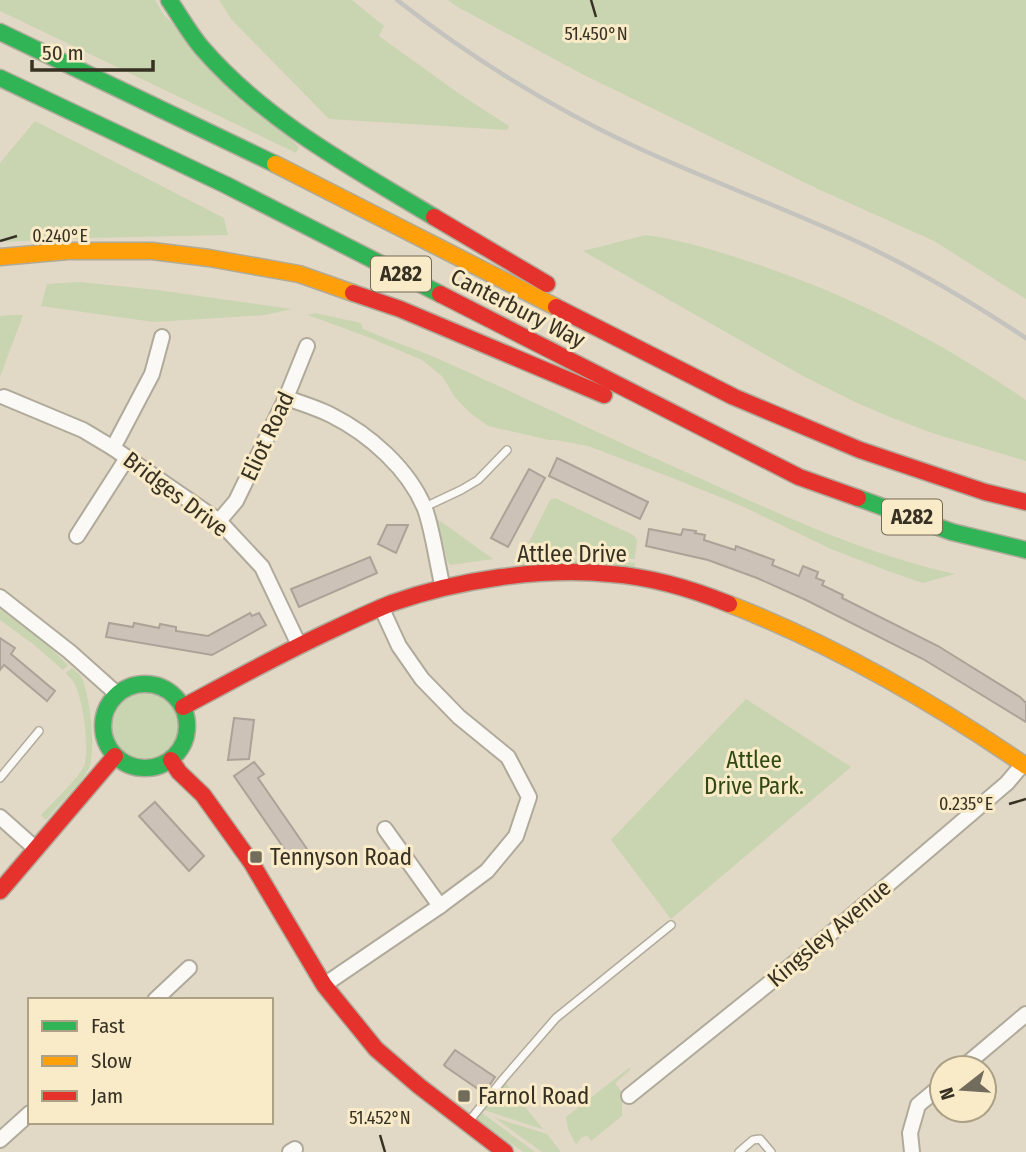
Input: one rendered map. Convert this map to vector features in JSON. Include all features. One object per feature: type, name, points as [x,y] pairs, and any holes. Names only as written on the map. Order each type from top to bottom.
[{"type":"main road","name":"A282","points":[[169,0],[201,47],[237,85],[283,122],[343,162],[734,397]]},
{"type":"main road","name":"Canterbury Way","points":[[0,32],[249,151],[734,397],[860,450],[985,492],[1026,502]]},
{"type":"main road","name":"Canterbury Way","points":[[0,78],[226,185],[799,477],[952,532],[1026,550]]},
{"type":"main road","name":"A282","points":[[0,257],[68,251],[152,251],[299,274],[400,309],[799,477]]},
{"type":"main road","name":"Attlee Drive","points":[[183,706],[299,645],[381,607],[443,588],[514,576],[585,572],[617,574],[687,587],[770,620],[885,678],[1025,765]]},
{"type":"main road","points":[[145,684],[160,687],[173,694],[183,706],[187,721],[186,736],[181,749],[171,760],[160,766],[136,768],[115,756],[107,745],[103,718],[108,705],[117,694],[130,687],[145,684]]},
{"type":"main road","points":[[0,891],[115,756]]},
{"type":"main road","points":[[171,760],[179,772],[203,795],[251,862],[324,985],[376,1049],[505,1152]]},
{"type":"street","points":[[113,448],[152,374],[162,337]]},
{"type":"street","name":"Eliot Road","points":[[219,521],[236,501],[286,398],[307,346]]},
{"type":"street","name":"Bridges Drive","points":[[4,397],[83,430],[219,521],[262,567],[299,645]]},
{"type":"street","points":[[286,398],[332,416],[372,442],[397,464],[424,508],[443,588]]},
{"type":"street","points":[[77,536],[127,458]]},
{"type":"street","points":[[0,597],[71,653],[117,694]]},
{"type":"street","points":[[324,985],[487,871],[516,836],[529,797],[508,757],[459,717],[422,680],[399,646],[381,607]]},
{"type":"street","name":"Kingsley Avenue","points":[[629,1096],[823,940],[1025,765]]},
{"type":"street","points":[[0,817],[36,849]]},
{"type":"street","points":[[385,830],[440,906]]},
{"type":"street","points":[[157,998],[189,968]]},
{"type":"street","points":[[979,1054],[1026,1014]]},
{"type":"street","points":[[912,1152],[910,1133],[918,1105],[928,1097]]},
{"type":"street","points":[[0,1140],[28,1115]]},
{"type":"lane","points":[[424,508],[478,480],[507,450]]},
{"type":"lane","points":[[0,778],[39,731]]},
{"type":"lane","points":[[467,1123],[556,1018],[671,925]]},
{"type":"lane","points":[[739,1152],[753,1140],[760,1139],[771,1152]]},
{"type":"green space","points":[[0,0],[155,0],[164,15],[299,147],[296,153],[0,11]]},
{"type":"green space","points":[[219,0],[352,0],[384,26],[379,36],[509,126],[507,130],[329,119],[232,20]]},
{"type":"green space","points":[[448,0],[1026,0],[1026,299],[934,241],[818,189],[582,74]]},
{"type":"green space","points":[[35,121],[224,218],[228,235],[0,242],[0,163]]},
{"type":"green space","points":[[646,235],[720,252],[818,287],[890,320],[959,357],[1026,400],[1026,461],[932,433],[857,403],[803,376],[583,251]]},
{"type":"green space","points":[[80,282],[292,309],[265,315],[154,322],[41,306],[47,284]]},
{"type":"green space","points":[[315,313],[361,323],[363,329],[432,356],[819,530],[886,555],[955,574],[923,583],[831,549],[742,506],[588,446],[488,426],[469,412],[454,396],[443,377],[422,360],[308,315]]},
{"type":"green space","points":[[23,315],[0,377],[0,316]]},
{"type":"green space","points":[[555,498],[633,535],[637,540],[635,559],[597,555],[522,556],[550,500]]},
{"type":"green space","points":[[438,520],[493,559],[450,565]]},
{"type":"green space","points":[[541,558],[635,563],[635,570],[521,567],[520,560]]},
{"type":"green space","points":[[0,609],[41,639],[68,665],[63,670],[0,620]]},
{"type":"green space","points":[[72,668],[80,675],[87,694],[92,737],[91,762],[79,782],[46,820],[41,815],[77,777],[86,758],[86,736],[80,698],[77,688],[66,673]]},
{"type":"green space","points":[[145,691],[165,697],[175,707],[181,727],[175,747],[165,757],[145,763],[125,757],[115,747],[109,727],[115,707],[125,697]]},
{"type":"green space","name":"Attlee Drive Park.","points":[[746,699],[851,767],[671,919],[611,840]]},
{"type":"green space","points":[[631,1069],[615,1083],[624,1096],[622,1116],[591,1141],[586,1136],[575,1143],[566,1117]]},
{"type":"green space","points":[[505,1082],[543,1129],[484,1110]]},
{"type":"green space","points":[[482,1113],[535,1152],[523,1152],[477,1119]]},
{"type":"green space","points":[[495,1118],[547,1134],[561,1152],[542,1152]]},
{"type":"building","points":[[557,458],[648,502],[640,519],[549,476]]},
{"type":"building","points":[[529,469],[545,478],[508,547],[491,538]]},
{"type":"building","points":[[387,525],[408,525],[396,553],[378,544]]},
{"type":"building","points":[[649,529],[681,535],[683,529],[696,531],[695,533],[705,535],[704,540],[735,550],[736,546],[774,560],[772,565],[799,576],[803,566],[818,572],[816,578],[824,581],[822,585],[843,595],[842,598],[938,646],[1020,697],[1026,703],[1026,722],[923,659],[806,600],[708,560],[646,546]]},
{"type":"building","points":[[370,557],[377,573],[299,607],[291,589]]},
{"type":"building","points":[[250,613],[252,616],[259,613],[266,625],[212,655],[106,637],[109,623],[133,627],[134,623],[159,628],[160,624],[176,627],[176,631],[208,636]]},
{"type":"building","points":[[0,638],[15,648],[11,654],[55,691],[47,701],[4,665],[0,670]]},
{"type":"building","points":[[234,718],[254,720],[249,759],[228,760]]},
{"type":"building","points":[[254,762],[264,774],[258,778],[307,849],[292,860],[234,776]]},
{"type":"building","points":[[155,802],[204,856],[189,871],[139,816]]},
{"type":"building","points":[[455,1050],[495,1077],[484,1093],[444,1065]]},
{"type":"railway","points":[[397,0],[512,80],[573,115],[636,147],[882,253],[1026,338]]},
{"type":"traffic: fast","points":[[169,0],[202,48],[253,98],[311,142],[434,217]]},
{"type":"traffic: fast","points":[[0,32],[275,164]]},
{"type":"traffic: fast","points":[[0,78],[226,185],[440,294]]},
{"type":"traffic: fast","points":[[858,498],[952,532],[1026,550]]},
{"type":"traffic: fast","points":[[145,684],[161,687],[175,696],[184,710],[187,726],[184,742],[175,756],[161,765],[145,768],[129,765],[115,756],[106,742],[103,726],[106,710],[115,696],[129,687],[145,684]]},
{"type":"traffic: slow","points":[[275,164],[556,307]]},
{"type":"traffic: slow","points":[[0,257],[68,251],[152,251],[299,274],[353,293]]},
{"type":"traffic: slow","points":[[729,604],[807,638],[882,676],[955,719],[1026,766]]},
{"type":"traffic: jam","points":[[434,217],[547,284]]},
{"type":"traffic: jam","points":[[353,293],[400,309],[604,395]]},
{"type":"traffic: jam","points":[[440,294],[799,477],[858,498]]},
{"type":"traffic: jam","points":[[556,307],[734,397],[860,450],[985,492],[1026,502]]},
{"type":"traffic: jam","points":[[183,707],[377,609],[417,595],[472,582],[557,572],[611,574],[671,584],[729,604]]},
{"type":"traffic: jam","points":[[0,891],[115,756]]},
{"type":"traffic: jam","points":[[171,760],[179,772],[203,795],[251,862],[324,985],[376,1049],[505,1152]]},
{"type":"place","name":"Tennyson Road","points":[[256,857]]},
{"type":"place","name":"Farnol Road","points":[[464,1096]]}]
